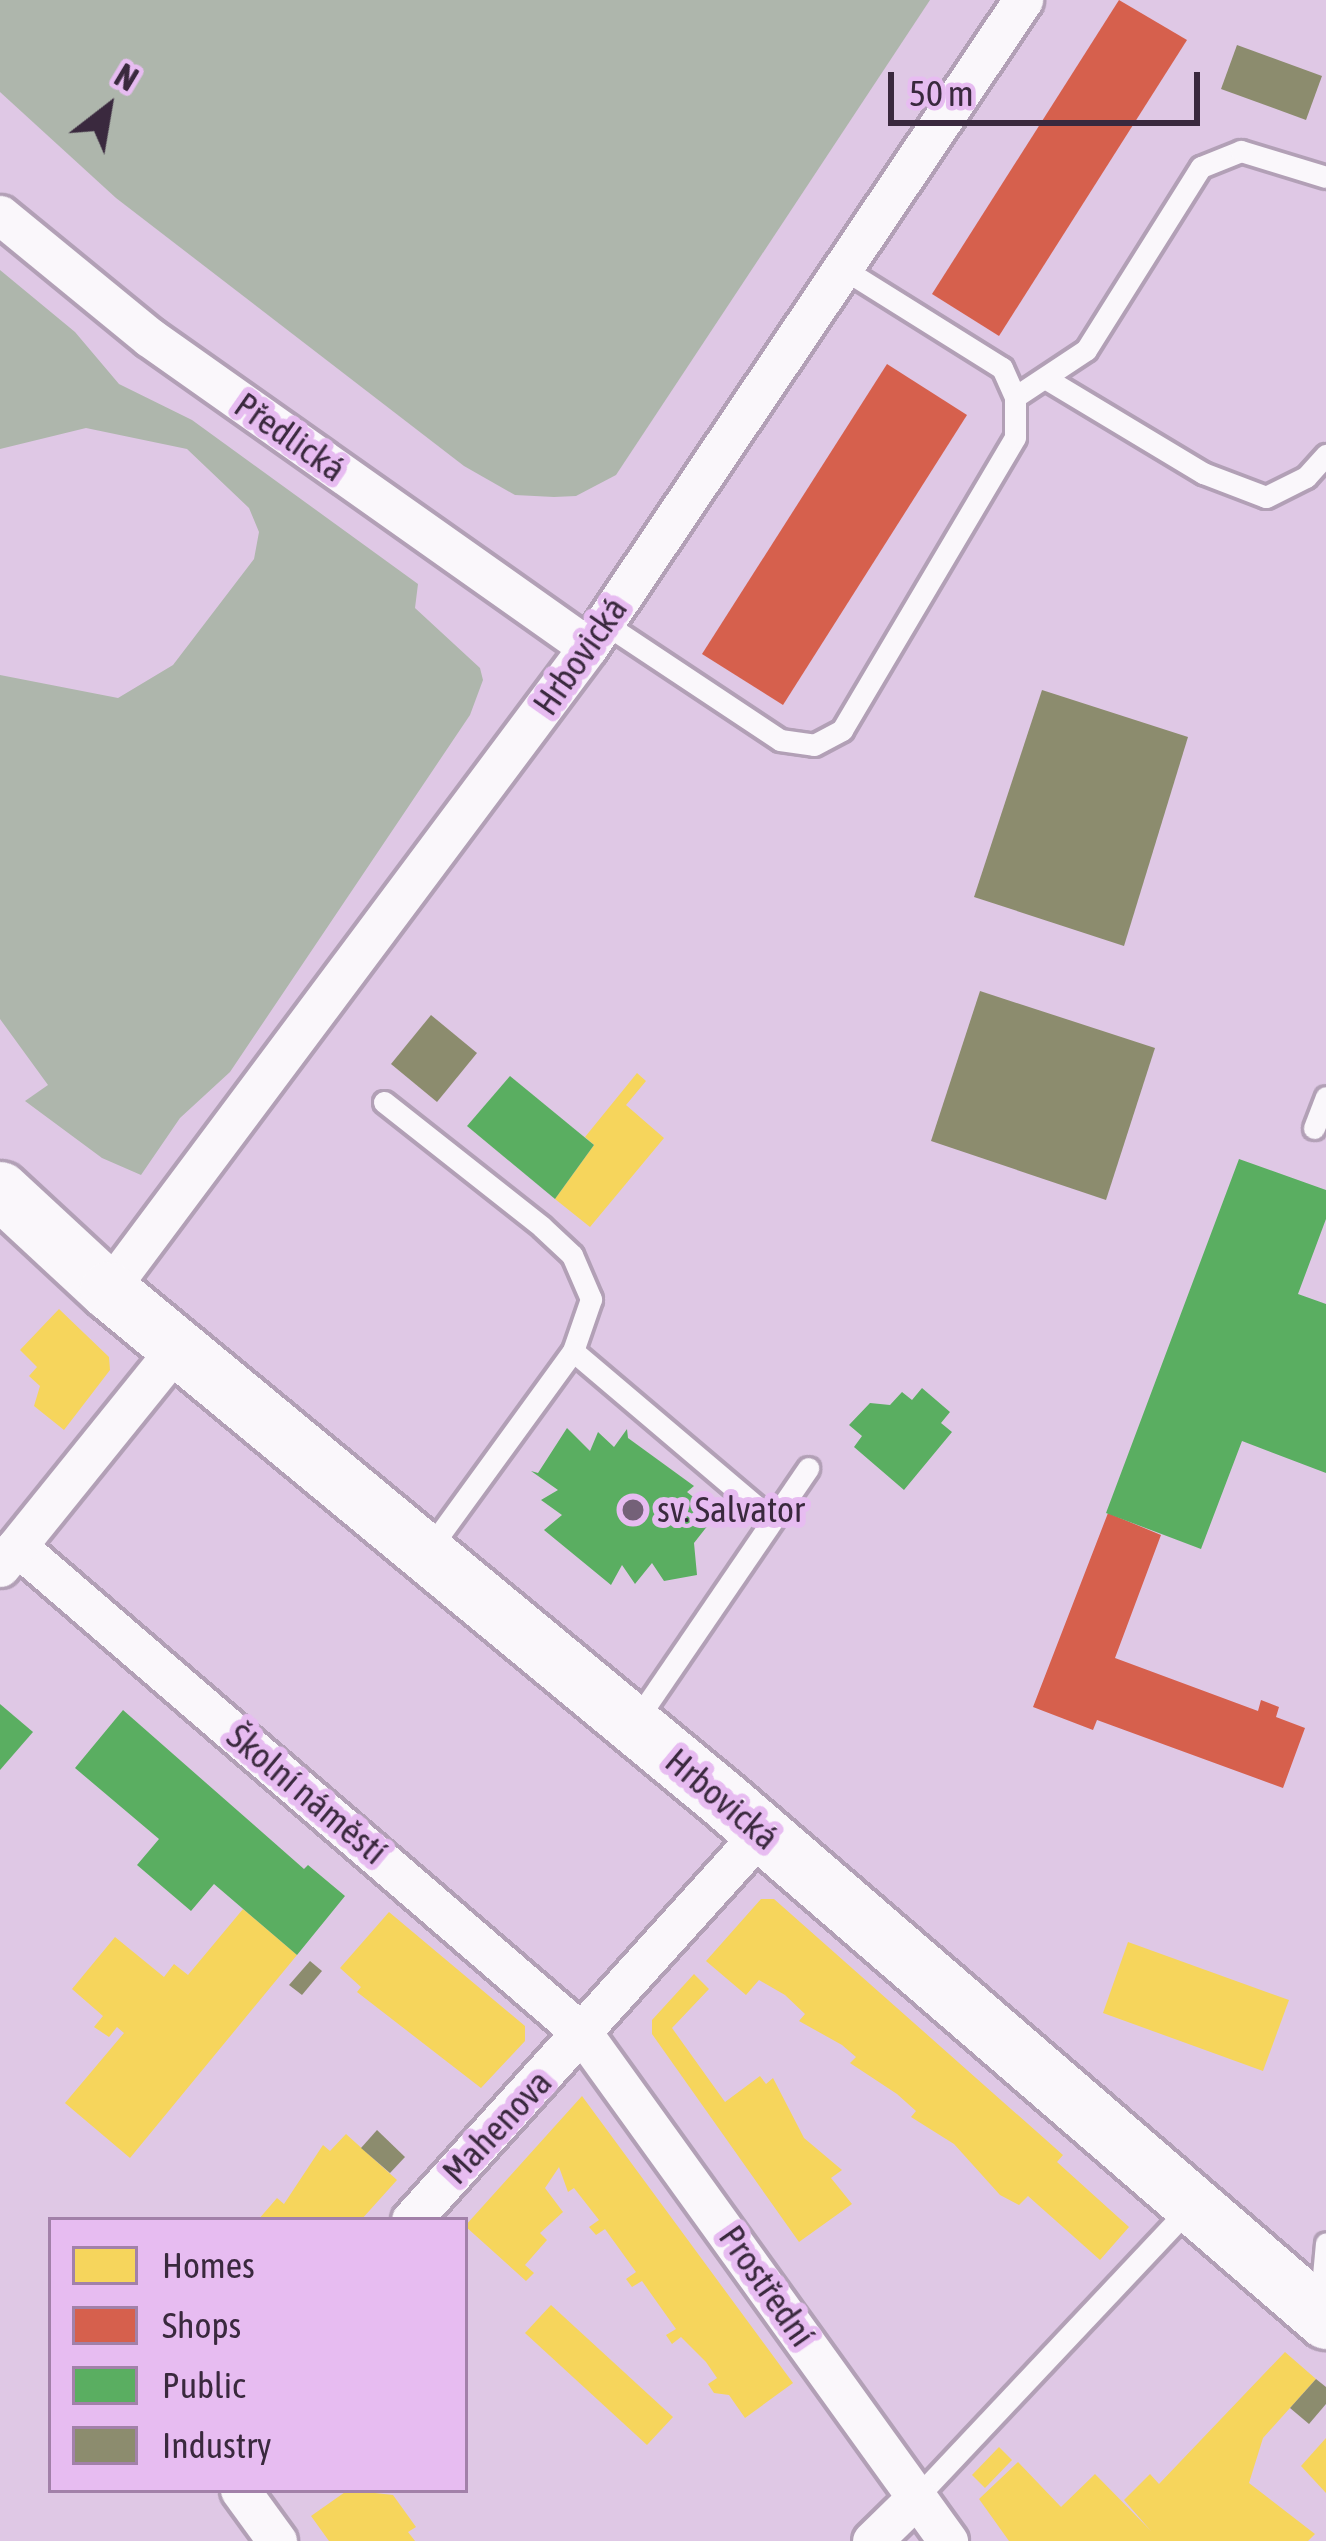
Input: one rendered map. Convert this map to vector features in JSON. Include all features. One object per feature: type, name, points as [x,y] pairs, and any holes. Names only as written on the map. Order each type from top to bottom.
[{"type":"main road","name":"Hrbovická","points":[[0,1190],[108,1290],[762,1832],[1323,2317]]},
{"type":"street","name":"Hrbovická","points":[[108,1290],[596,635],[1023,0]]},
{"type":"street","name":"Předlická","points":[[0,215],[149,337],[596,635]]},
{"type":"street","name":"Školní náměstí","points":[[177,1348],[8,1557],[583,2034]]},
{"type":"street","points":[[583,2034],[762,1832]]},
{"type":"street","name":"Mahenova","points":[[414,2217],[583,2034]]},
{"type":"street","name":"Prostřední","points":[[583,2034],[947,2541]]},
{"type":"street","points":[[242,2493],[277,2541]]},
{"type":"street","points":[[872,2541],[917,2497]]},
{"type":"lane","points":[[1015,397],[1050,381],[1124,300],[1201,167],[1241,151],[1326,177]]},
{"type":"lane","points":[[596,635],[780,740],[814,745],[842,730],[1015,437],[1015,397],[1002,368],[845,270]]},
{"type":"lane","points":[[1050,381],[1203,473],[1266,497],[1306,477],[1326,455]]},
{"type":"lane","points":[[1314,1128],[1326,1097]]},
{"type":"lane","points":[[384,1102],[572,1255],[591,1300],[573,1351],[425,1554]]},
{"type":"lane","points":[[573,1351],[770,1518]]},
{"type":"lane","points":[[633,1725],[808,1468]]},
{"type":"lane","points":[[917,2497],[1191,2206]]},
{"type":"lane","points":[[1323,2317],[1326,2243]]},
{"type":"shaded area","points":[[0,0],[930,0],[616,475],[576,496],[554,497],[515,495],[464,466],[116,198],[0,92]]},
{"type":"shaded area","points":[[0,270],[75,332],[119,384],[192,420],[418,584],[415,608],[480,668],[483,680],[470,715],[230,1072],[180,1118],[141,1175],[102,1158],[25,1101],[48,1085],[0,1019],[0,675],[118,698],[173,665],[254,559],[259,532],[249,508],[187,449],[86,428],[0,449]]},
{"type":"building: Homes","points":[[637,1073],[646,1081],[626,1105],[664,1138],[590,1227],[555,1199],[594,1145],[585,1137]]},
{"type":"building: Homes","points":[[59,1309],[109,1357],[110,1370],[64,1430],[34,1406],[40,1386],[29,1376],[37,1367],[20,1350]]},
{"type":"building: Homes","points":[[761,1899],[774,1899],[1063,2155],[1057,2162],[1129,2227],[1100,2260],[1028,2196],[1019,2205],[1000,2195],[954,2144],[911,2117],[916,2111],[897,2094],[850,2063],[856,2057],[799,2021],[805,2014],[785,1995],[759,1980],[746,1995],[706,1961]]},
{"type":"building: Homes","points":[[243,1909],[297,1955],[130,2158],[65,2103],[124,2033],[117,2027],[109,2037],[94,2027],[103,2016],[72,1989],[115,1937],[164,1977],[174,1964],[188,1975]]},
{"type":"building: Homes","points":[[389,1912],[525,2026],[525,2041],[481,2088],[357,1992],[361,1987],[340,1968]]},
{"type":"building: Homes","points":[[1128,1942],[1289,2000],[1263,2071],[1103,2013]]},
{"type":"building: Homes","points":[[694,1974],[709,1989],[672,2028],[725,2102],[760,2076],[766,2084],[773,2078],[804,2138],[842,2170],[831,2178],[852,2204],[799,2242],[652,2034],[652,2020]]},
{"type":"building: Homes","points":[[582,2096],[793,2383],[745,2418],[729,2395],[714,2393],[708,2384],[717,2378],[681,2337],[672,2344],[666,2335],[676,2329],[642,2281],[632,2287],[626,2279],[636,2272],[605,2229],[596,2235],[589,2227],[599,2220],[574,2188],[568,2192],[559,2167],[545,2188],[563,2212],[540,2233],[547,2240],[525,2265],[534,2273],[526,2281],[468,2229],[468,2223]]},
{"type":"building: Homes","points":[[346,2134],[397,2180],[364,2217],[261,2217],[277,2198],[284,2204],[323,2145],[330,2151]]},
{"type":"building: Homes","points":[[551,2305],[673,2417],[647,2445],[525,2333]]},
{"type":"building: Homes","points":[[1285,2352],[1316,2379],[1263,2438],[1249,2483],[1315,2534],[1308,2541],[1009,2541],[979,2499],[1018,2462],[1061,2507],[1095,2474],[1151,2531],[1124,2500],[1150,2474],[1159,2484]]},
{"type":"building: Homes","points":[[1326,2438],[1326,2493],[1301,2466]]},
{"type":"building: Homes","points":[[999,2447],[1012,2460],[985,2488],[972,2475]]},
{"type":"building: Homes","points":[[344,2493],[393,2495],[416,2527],[408,2532],[415,2541],[329,2541],[311,2516]]},
{"type":"building: Shops","points":[[1119,0],[1187,40],[999,336],[932,294]]},
{"type":"building: Shops","points":[[887,364],[967,415],[783,705],[702,654]]},
{"type":"building: Shops","points":[[1108,1513],[1161,1535],[1115,1658],[1258,1711],[1261,1700],[1279,1707],[1276,1717],[1305,1728],[1283,1788],[1097,1720],[1093,1730],[1033,1707]]},
{"type":"building: Public","points":[[510,1076],[594,1145],[555,1199],[467,1126]]},
{"type":"building: Public","points":[[1239,1159],[1326,1190],[1326,1219],[1298,1294],[1326,1304],[1326,1473],[1242,1441],[1201,1549],[1106,1513]]},
{"type":"building: Public","points":[[922,1388],[950,1412],[941,1423],[952,1432],[904,1490],[854,1447],[862,1436],[849,1425],[870,1403],[890,1405],[902,1392],[912,1400]]},
{"type":"building: Public","name":"sv. Salvator","points":[[567,1428],[590,1451],[598,1432],[614,1447],[627,1429],[628,1438],[694,1486],[687,1492],[716,1515],[694,1543],[697,1575],[664,1581],[652,1563],[635,1584],[622,1565],[611,1585],[544,1530],[562,1515],[541,1500],[558,1490],[531,1471],[538,1473]]},
{"type":"building: Public","points":[[0,1704],[33,1732],[0,1770]]},
{"type":"building: Public","points":[[123,1710],[304,1869],[308,1865],[345,1896],[297,1955],[214,1884],[191,1911],[137,1865],[159,1839],[75,1768]]},
{"type":"building: Industry","points":[[1237,45],[1322,76],[1306,120],[1221,89]]},
{"type":"building: Industry","points":[[1042,690],[1188,737],[1124,946],[974,897]]},
{"type":"building: Industry","points":[[980,991],[1155,1048],[1106,1200],[931,1141]]},
{"type":"building: Industry","points":[[431,1015],[477,1053],[437,1102],[391,1064]]},
{"type":"building: Industry","points":[[310,1961],[322,1971],[302,1995],[289,1985]]},
{"type":"building: Industry","points":[[377,2130],[405,2157],[390,2173],[361,2148]]},
{"type":"building: Industry","points":[[1316,2379],[1326,2387],[1326,2404],[1309,2424],[1290,2408]]},
{"type":"place","name":"sv. Salvator","points":[[633,1510]]}]
